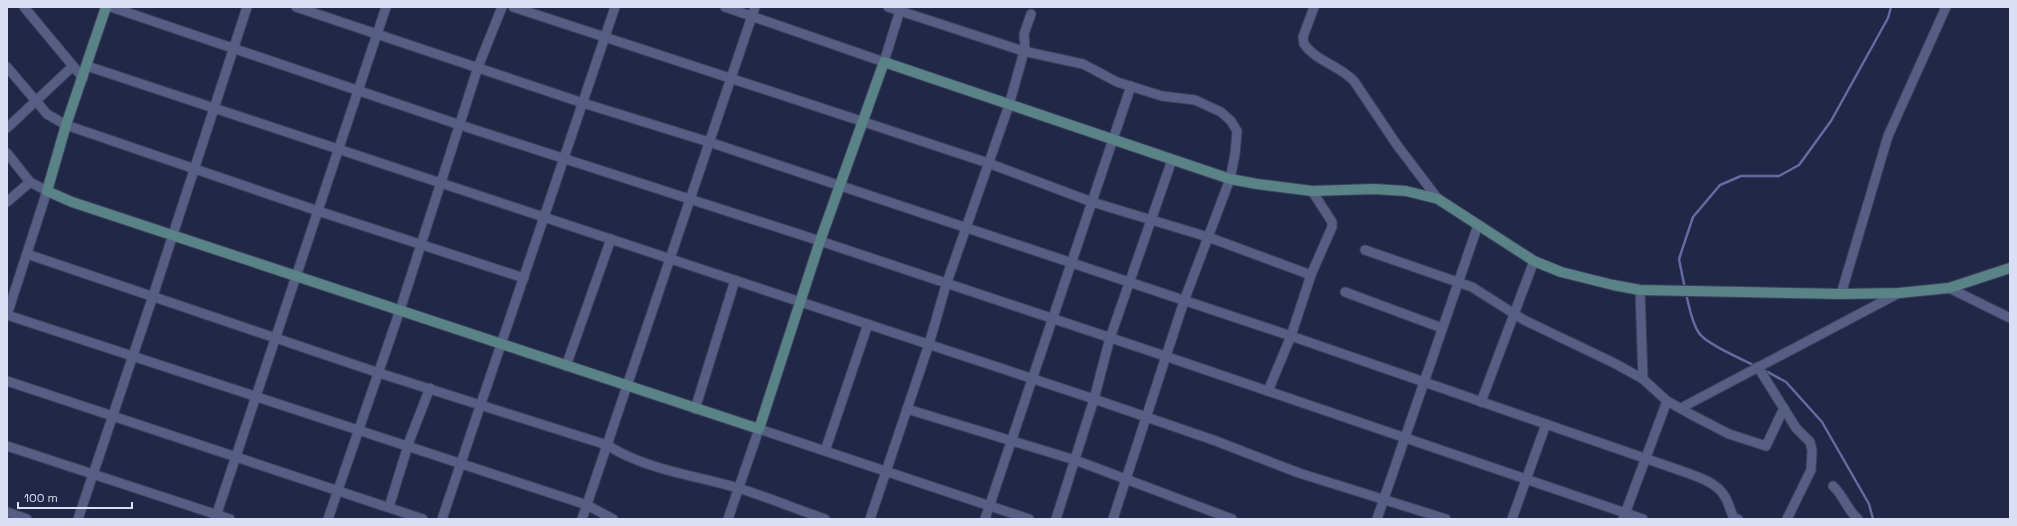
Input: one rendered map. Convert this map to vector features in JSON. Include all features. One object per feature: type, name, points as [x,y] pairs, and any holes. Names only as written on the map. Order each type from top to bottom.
[{"type":"street","points":[[24,7],[83,78]]},
{"type":"street","points":[[97,7],[232,48],[460,125],[1165,356],[1404,439],[1526,478],[1624,516],[1643,519]]},
{"type":"street","points":[[78,519],[153,296],[246,7]]},
{"type":"street","points":[[296,7],[583,103],[709,142],[1072,263],[1290,336],[1676,469],[1708,482],[1724,495],[1735,518]]},
{"type":"street","points":[[216,517],[339,149],[357,90],[386,7]]},
{"type":"street","points":[[328,519],[357,431],[379,373],[400,310],[478,67],[502,7]]},
{"type":"street","points":[[514,7],[988,163],[1092,202],[1208,237],[1310,276]]},
{"type":"street","points":[[442,519],[615,7]]},
{"type":"street","points":[[725,7],[754,11],[884,62],[1230,179],[1257,184],[1312,190],[1374,189],[1406,191],[1438,199],[1534,261],[1560,272],[1613,285],[1640,290],[1841,294],[1899,293],[1949,288],[2010,268]]},
{"type":"street","points":[[888,7],[900,9],[1023,51],[1083,64],[1117,82],[1162,96],[1195,100],[1221,112],[1231,121],[1237,131],[1237,141],[1230,179],[1165,356],[1147,418],[1114,519]]},
{"type":"street","points":[[1314,7],[1303,37],[1304,44],[1316,56],[1349,75],[1397,145],[1438,199]]},
{"type":"street","points":[[1841,294],[1888,136],[1946,7]]},
{"type":"street","points":[[728,519],[802,301],[820,242],[864,122],[900,9]]},
{"type":"street","points":[[108,10],[66,125],[47,191],[7,315],[357,431],[587,505],[613,519]]},
{"type":"street","points":[[582,519],[671,258],[689,199],[754,11]]},
{"type":"street","points":[[870,519],[929,344],[946,285],[988,163],[1010,105],[1024,48],[1024,34],[1031,14]]},
{"type":"street","points":[[7,128],[73,66]]},
{"type":"street","points":[[87,66],[802,301],[1216,441],[1299,473],[1383,501],[1446,519]]},
{"type":"street","points":[[7,67],[36,102],[52,118],[66,125],[421,246],[524,278]]},
{"type":"street","points":[[985,519],[1051,319],[1072,263],[1131,86]]},
{"type":"street","points":[[7,153],[30,182],[72,202],[1029,519]]},
{"type":"street","points":[[1056,519],[1094,399],[1110,338],[1172,160]]},
{"type":"street","points":[[7,202],[30,182]]},
{"type":"street","points":[[1268,392],[1290,336],[1310,276],[1331,230],[1332,222],[1312,190]]},
{"type":"street","points":[[1376,519],[1478,225]]},
{"type":"street","points":[[566,366],[611,239]]},
{"type":"street","points":[[1365,250],[1458,282],[1487,295],[1514,314],[1557,337],[1614,363],[1643,379],[1667,401],[1729,434],[1764,446],[1769,443],[1784,408]]},
{"type":"street","points":[[27,254],[379,373],[607,445],[622,455],[639,461],[738,489],[825,519]]},
{"type":"street","points":[[1481,402],[1534,261]]},
{"type":"street","points":[[695,409],[735,280]]},
{"type":"street","points":[[1949,288],[2010,318]]},
{"type":"street","points":[[1640,290],[1643,379]]},
{"type":"street","points":[[1345,292],[1442,328]]},
{"type":"street","points":[[1681,408],[1899,293]]},
{"type":"street","points":[[825,451],[868,324]]},
{"type":"street","points":[[1758,367],[1796,428],[1810,442],[1812,450],[1811,470],[1787,519]]},
{"type":"street","points":[[7,380],[423,519]]},
{"type":"street","points":[[389,507],[407,447],[430,388]]},
{"type":"street","points":[[1624,516],[1667,401]]},
{"type":"street","points":[[907,409],[1075,460],[1232,519]]},
{"type":"street","points":[[1512,519],[1546,424]]},
{"type":"street","points":[[7,446],[216,517],[230,519]]},
{"type":"street","points":[[1833,486],[1842,494],[1853,515],[1858,519]]},
{"type":"street","points":[[7,512],[27,519]]},
{"type":"waterway","points":[[1684,284],[1679,259],[1693,217],[1720,185],[1741,176],[1779,176],[1799,165],[1831,121],[1888,18],[1891,7]]},
{"type":"waterway","points":[[1687,298],[1695,325],[1703,337],[1725,351],[1756,366]]},
{"type":"waterway","points":[[1764,370],[1786,382],[1822,422],[1869,504],[1873,519]]}]
